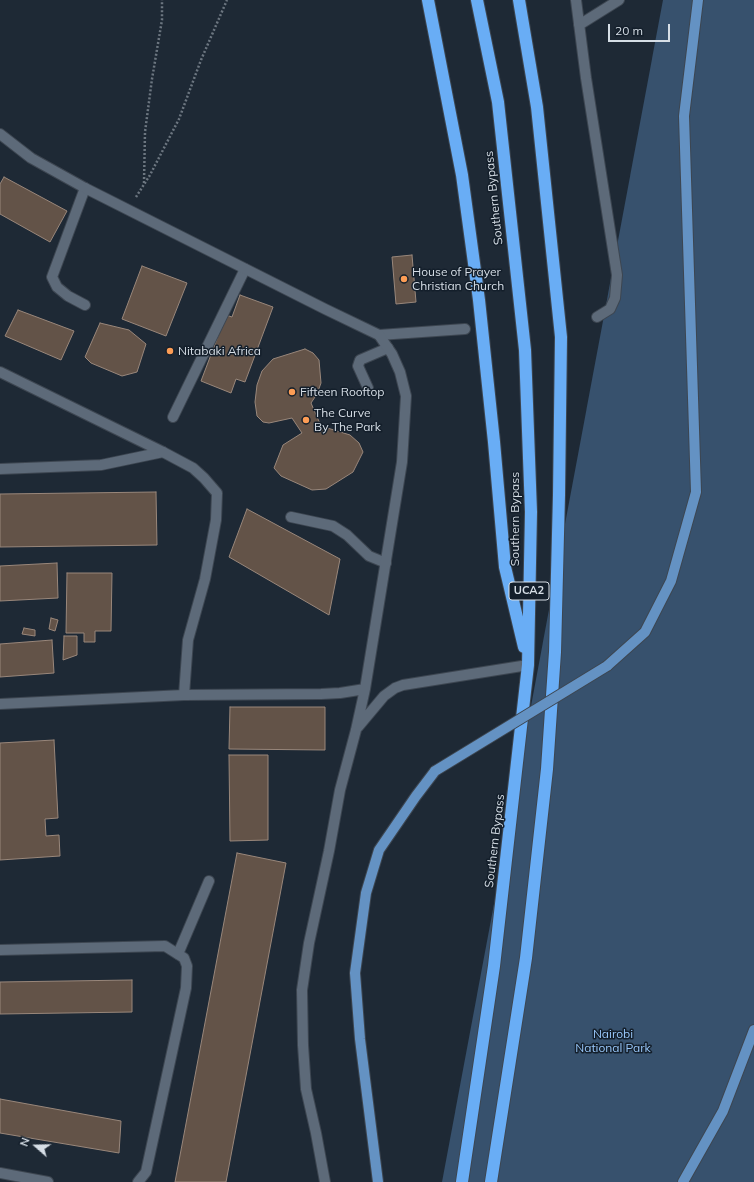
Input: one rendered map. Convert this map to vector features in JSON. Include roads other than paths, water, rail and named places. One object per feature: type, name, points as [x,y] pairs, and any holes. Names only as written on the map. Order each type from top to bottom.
[{"type":"highway","points":[[428,0],[462,176],[479,300],[494,434],[505,567],[528,665]]},
{"type":"highway","name":"Southern Bypass","points":[[462,1182],[494,966],[528,665],[531,512],[525,350],[498,102],[477,0]]},
{"type":"highway","name":"UCA2","points":[[491,1182],[526,958],[547,768],[555,652],[559,495],[561,337],[538,107],[519,0]]},
{"type":"main road","points":[[378,1182],[360,1039],[356,972],[366,893],[379,850],[434,771],[607,666],[645,632],[671,580],[696,492],[684,116],[698,0]]},
{"type":"main road","points":[[683,1182],[723,1111],[754,1030]]},
{"type":"street","points":[[576,0],[586,78],[617,275],[615,298],[613,303],[610,309],[597,317]]},
{"type":"street","points":[[579,24],[619,0]]},
{"type":"street","points":[[0,134],[31,158],[85,188],[129,209],[245,270],[379,335],[392,354],[400,372],[406,396],[402,462],[386,563],[365,689],[340,790],[329,851],[309,943],[302,990],[303,1045],[306,1089],[325,1182]]},
{"type":"street","points":[[85,188],[52,277],[57,287],[68,296],[85,305]]},
{"type":"street","points":[[173,417],[245,270]]},
{"type":"street","points":[[379,335],[465,329]]},
{"type":"street","points":[[368,388],[358,366],[360,360],[388,348]]},
{"type":"street","points":[[0,372],[193,468],[217,493],[216,520],[206,572],[188,640],[184,695]]},
{"type":"street","points":[[0,469],[101,465],[163,452]]},
{"type":"street","points":[[291,517],[334,526],[347,535],[368,556],[386,563]]},
{"type":"street","points":[[356,730],[384,696],[395,688],[414,683],[528,665]]},
{"type":"street","points":[[0,704],[184,695],[340,694],[365,689]]},
{"type":"street","points":[[178,954],[209,881]]},
{"type":"street","points":[[0,950],[165,946],[184,958],[187,966],[186,988],[146,1172],[138,1182]]},
{"type":"street","points":[[0,1173],[48,1182]]},
{"type":"place","name":"House of Prayer Christian Church","points":[[404,279]]},
{"type":"place","name":"Nitabaki Africa","points":[[170,351]]},
{"type":"place","name":"Fifteen Rooftop","points":[[292,392]]},
{"type":"place","name":"The Curve By The Park","points":[[306,420]]},
{"type":"park label","name":"Nairobi National Park","points":[[613,1041]]}]
